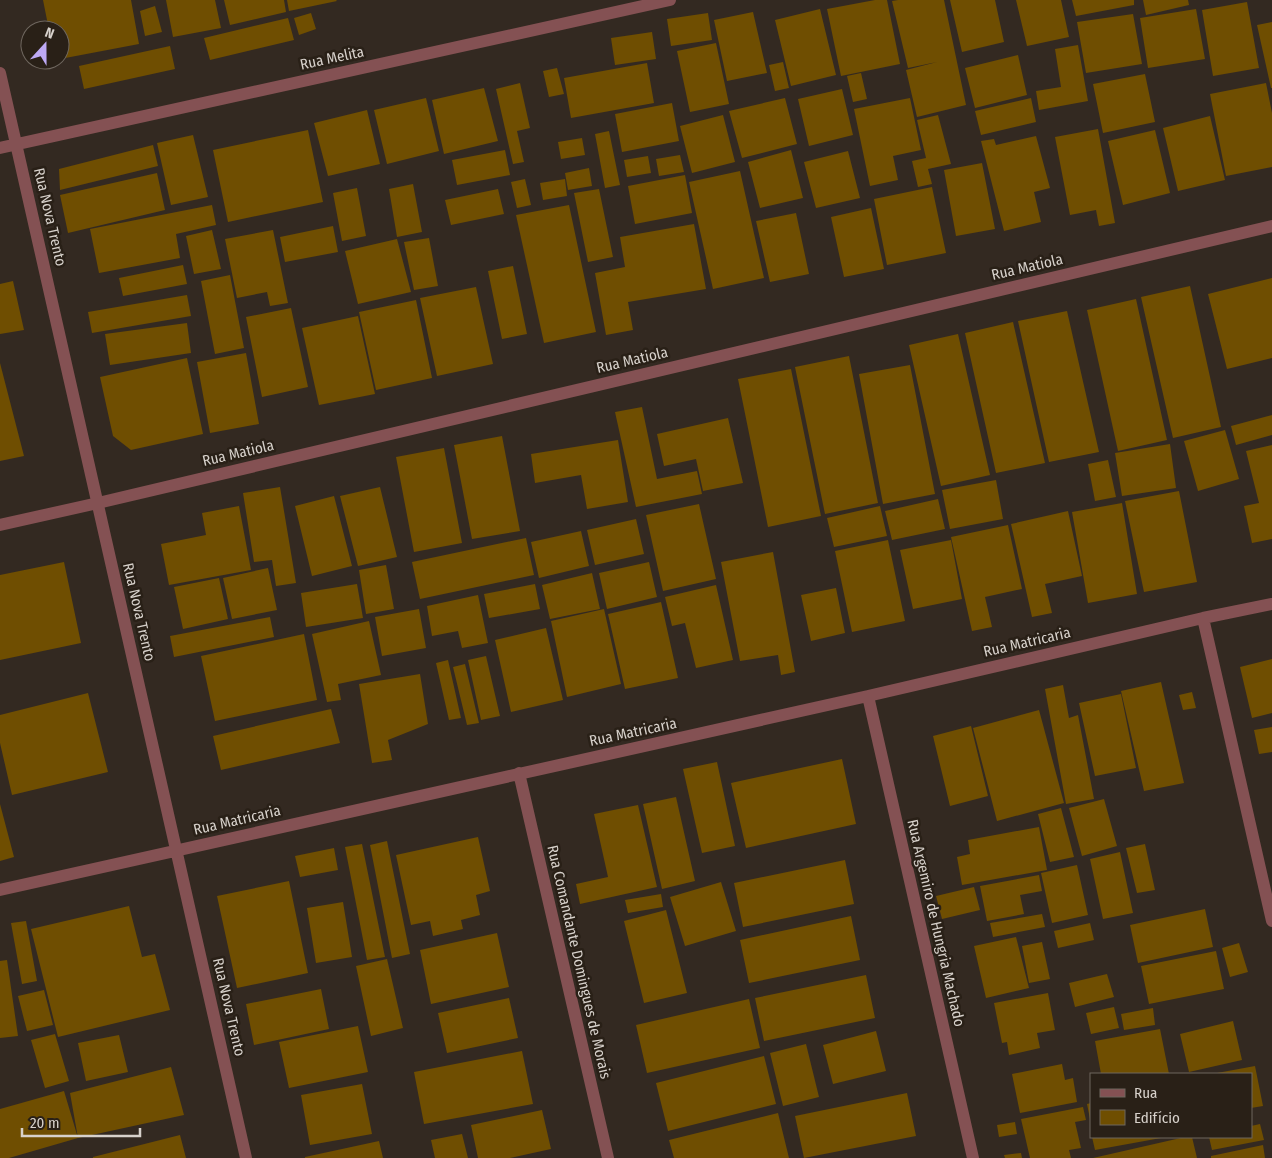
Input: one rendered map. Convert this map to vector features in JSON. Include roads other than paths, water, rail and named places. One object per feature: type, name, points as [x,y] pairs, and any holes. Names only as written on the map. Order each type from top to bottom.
[{"type":"street","name":"Rua Melita","points":[[0,148],[670,0]]},
{"type":"street","name":"Rua Nova Trento","points":[[0,73],[246,1158]]},
{"type":"street","name":"Rua Matiola","points":[[0,525],[1272,226]]},
{"type":"street","name":"Rua Matricaria","points":[[0,890],[1272,604]]},
{"type":"street","points":[[1203,618],[1272,921]]},
{"type":"street","name":"Rua Argemiro de Hungria Machado","points":[[868,696],[973,1158]]},
{"type":"street","name":"Rua Comandante Domingues de Morais","points":[[519,774],[608,1158]]}]
